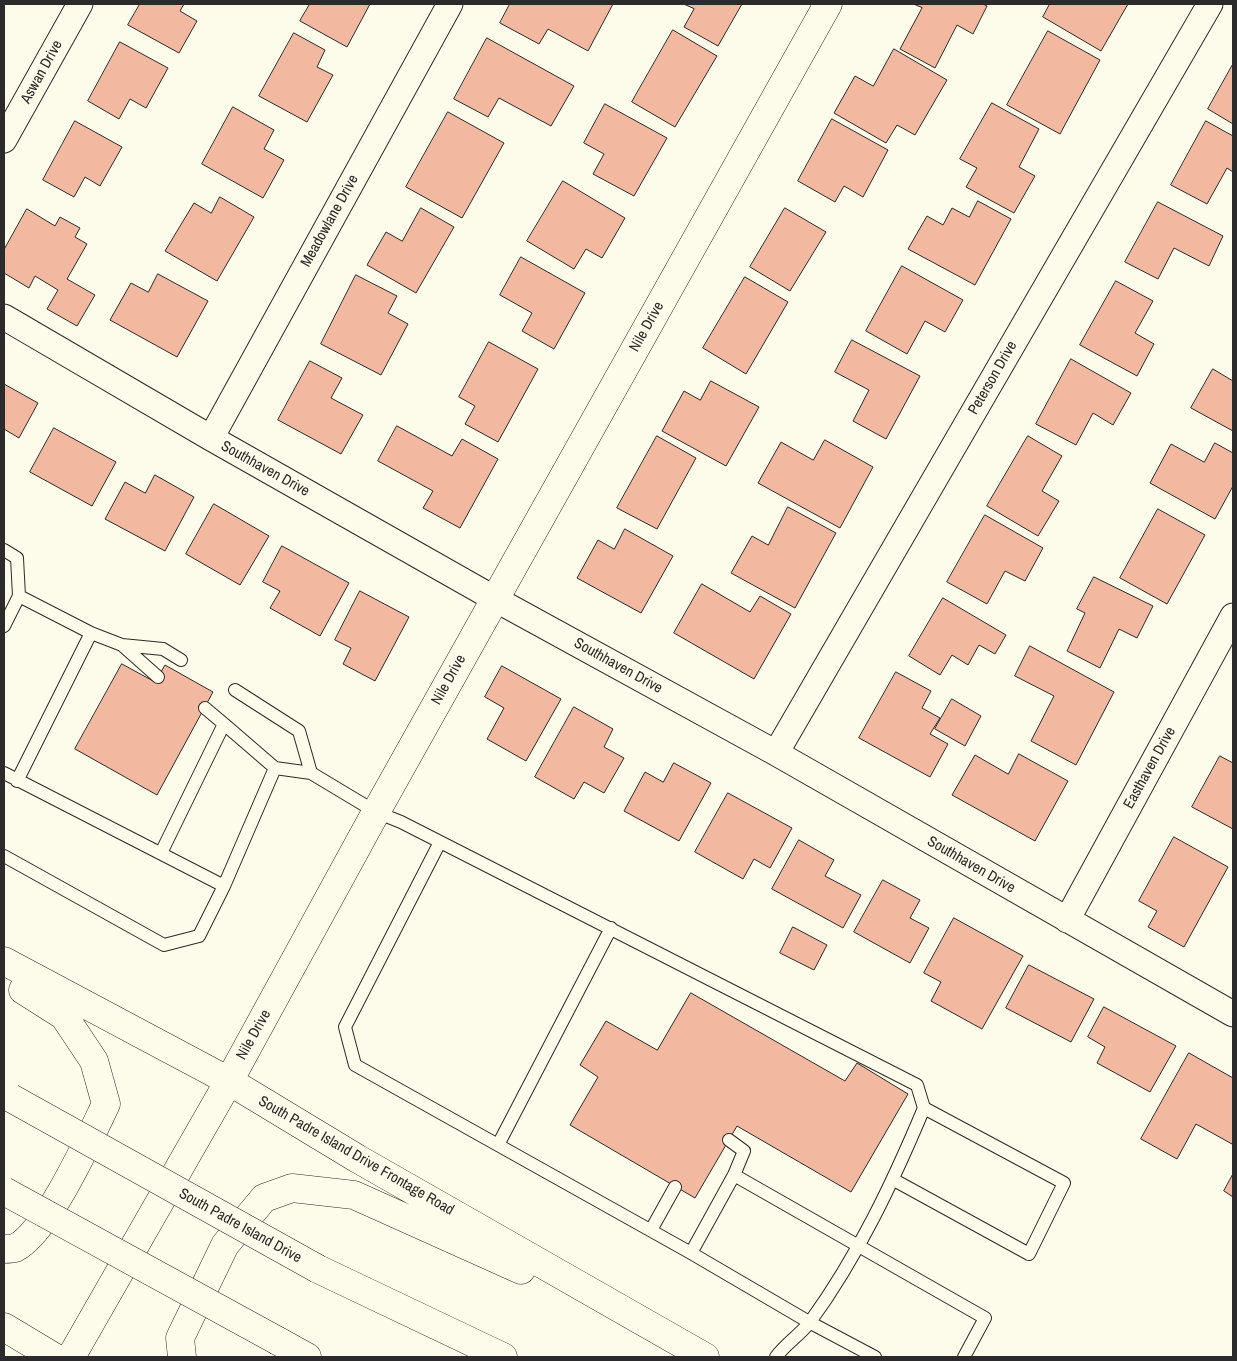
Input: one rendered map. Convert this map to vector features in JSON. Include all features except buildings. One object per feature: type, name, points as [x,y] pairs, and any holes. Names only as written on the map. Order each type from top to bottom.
[{"type":"main road","name":"Nile Drive","points":[[72,1357],[229,1081],[376,812],[828,4]]},
{"type":"main road","name":"South Padre Island Drive Frontage Road","points":[[4,961],[229,1081],[366,1163],[705,1357]]},
{"type":"main road","points":[[4,978],[64,1016],[94,1061],[106,1104],[70,1178],[35,1232],[15,1248],[4,1249]]},
{"type":"main road","name":"South Padre Island Drive","points":[[7,1096],[476,1357]]},
{"type":"main road","points":[[182,1357],[180,1338],[225,1245],[264,1198],[292,1188],[354,1195],[679,1342]]},
{"type":"main road","points":[[4,1190],[307,1357]]},
{"type":"main road","points":[[318,1269],[504,1357]]},
{"type":"main road","points":[[4,1327],[54,1357]]},
{"type":"street","name":"Aswan Drive","points":[[4,140],[80,4]]},
{"type":"street","name":"Meadowlane Drive","points":[[211,438],[450,4]]},
{"type":"street","name":"Peterson Drive","points":[[776,753],[1210,4]]},
{"type":"street","name":"Southhaven Drive","points":[[4,317],[211,438],[495,599],[776,753],[1233,1014]]},
{"type":"street","name":"Easthaven Drive","points":[[1067,920],[1233,616]]},
{"type":"lane","points":[[4,550],[17,558],[19,596],[4,626]]},
{"type":"lane","points":[[19,596],[91,633],[122,644],[163,649],[181,660]]},
{"type":"lane","points":[[17,781],[91,633]]},
{"type":"lane","points":[[122,644],[158,676]]},
{"type":"lane","points":[[235,690],[299,732],[311,773]]},
{"type":"lane","points":[[205,708],[275,768],[311,773],[376,812],[611,928],[917,1085],[924,1108],[894,1180],[858,1245],[809,1322],[776,1357]]},
{"type":"lane","points":[[161,853],[224,724]]},
{"type":"lane","points":[[4,856],[164,944],[200,936],[224,886],[275,768]]},
{"type":"lane","points":[[4,773],[224,886]]},
{"type":"lane","points":[[440,842],[345,1027],[355,1065],[692,1253],[809,1322],[875,1357]]},
{"type":"lane","points":[[498,1144],[611,928]]},
{"type":"lane","points":[[894,1180],[1029,1254],[1064,1183],[924,1108]]},
{"type":"lane","points":[[692,1253],[734,1175],[744,1151],[729,1140]]},
{"type":"lane","points":[[734,1175],[985,1318],[964,1357]]},
{"type":"lane","points":[[651,1230],[675,1187]]}]
